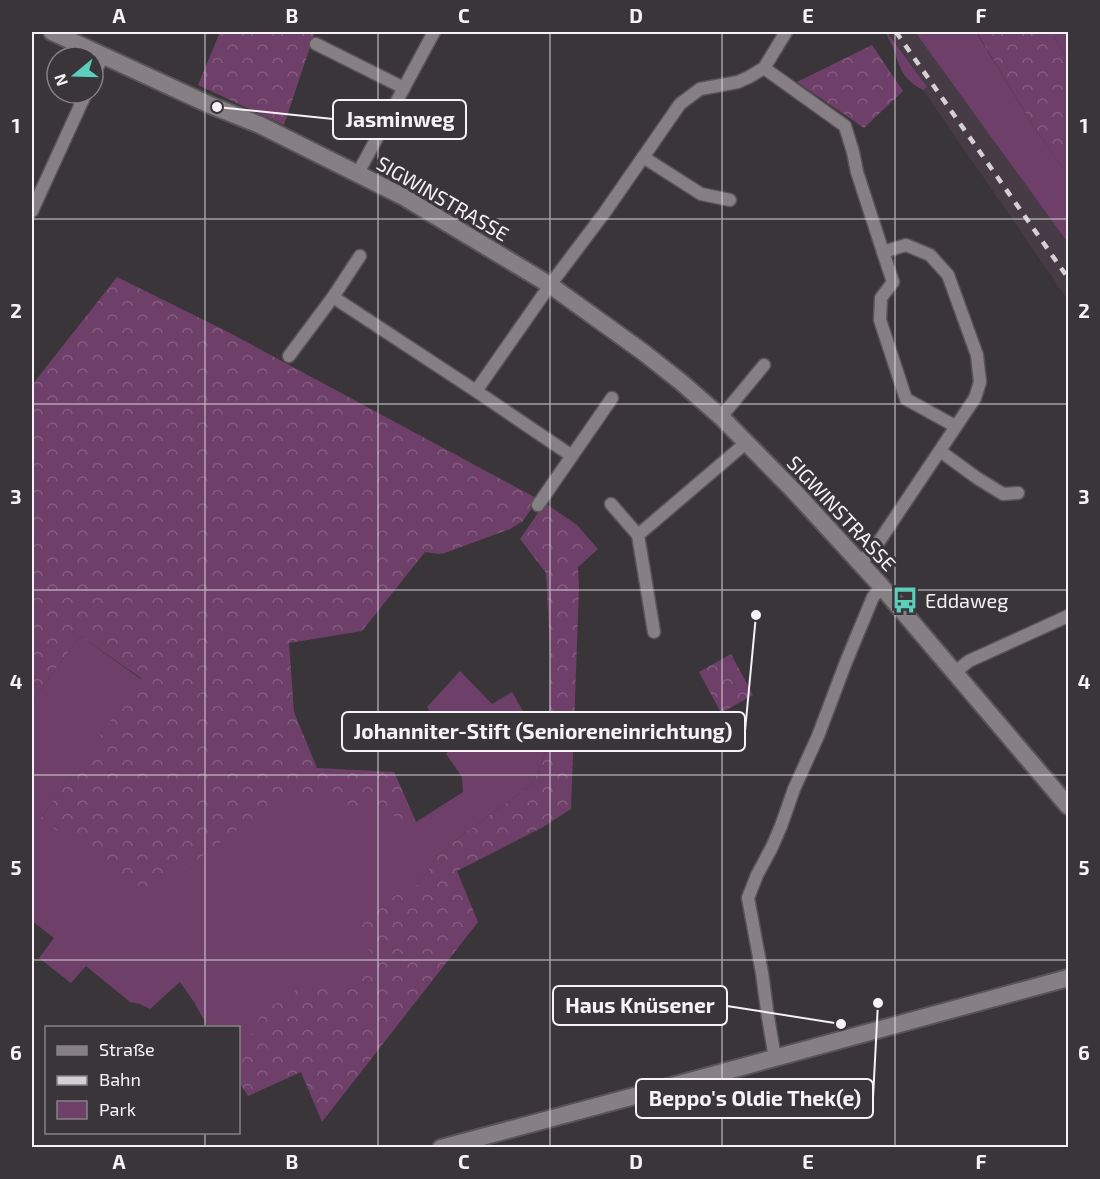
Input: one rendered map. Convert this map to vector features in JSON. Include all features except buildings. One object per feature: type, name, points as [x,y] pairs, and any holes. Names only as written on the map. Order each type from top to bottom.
[{"type":"street","name":"SIGWINSTRASSE","points":[[52,32],[76,37]]},
{"type":"street","points":[[358,173],[434,32]]},
{"type":"street","points":[[476,391],[680,104],[700,89],[738,82],[764,68],[786,32]]},
{"type":"street","points":[[316,44],[404,88]]},
{"type":"street","name":"SIGWINSTRASSE","points":[[105,56],[210,105],[260,125],[402,196],[550,285],[644,352],[721,417],[801,498],[882,587],[1068,806]]},
{"type":"street","points":[[764,68],[845,126],[857,172],[893,282],[881,298],[880,320],[906,399],[955,426]]},
{"type":"street","points":[[32,211],[81,105]]},
{"type":"street","points":[[643,157],[701,194],[730,200]]},
{"type":"street","points":[[860,562],[874,549],[940,451],[975,398],[980,382],[977,355],[948,275],[930,255],[906,245],[883,252]]},
{"type":"street","points":[[289,356],[360,256]]},
{"type":"street","points":[[333,297],[572,456]]},
{"type":"street","points":[[721,417],[764,365]]},
{"type":"street","points":[[538,505],[612,398]]},
{"type":"street","points":[[638,535],[747,442]]},
{"type":"street","points":[[940,451],[1003,494],[1018,493]]},
{"type":"street","points":[[611,504],[638,535],[654,632]]},
{"type":"street","points":[[774,1058],[748,898],[772,847],[873,597],[882,587]]},
{"type":"street","points":[[955,672],[969,660],[1068,616]]},
{"type":"street","points":[[441,1148],[1068,978]]},
{"type":"shaded area","points":[[888,32],[915,32],[1068,243],[1068,300],[923,90],[927,87]]},
{"type":"green space","points":[[220,32],[315,32],[284,125],[198,85]]},
{"type":"green space","points":[[887,32],[927,87],[923,90],[905,76]]},
{"type":"green space","points":[[915,32],[979,32],[978,35],[1034,127],[1068,175],[1068,243]]},
{"type":"green space","points":[[979,32],[1051,32],[1068,60],[1068,175],[1034,127],[978,34]]},
{"type":"green space","points":[[1051,32],[1068,32],[1068,60]]},
{"type":"green space","points":[[872,45],[903,91],[864,128],[797,82]]},
{"type":"green space","points":[[117,277],[228,332],[538,499],[523,521],[510,529],[445,553],[425,552],[362,631],[289,643],[294,712],[317,768],[394,772],[416,822],[291,790],[151,894],[40,819],[141,678],[80,636],[32,701],[32,385]]},
{"type":"green space","points":[[545,503],[577,525],[598,549],[578,567],[571,809],[543,827],[457,871],[478,922],[322,1122],[301,1072],[248,1096],[240,1084],[240,1044],[250,1038],[261,1014],[303,984],[333,991],[373,955],[347,919],[416,886],[435,858],[453,842],[532,784],[539,771],[549,748],[550,648],[546,573],[520,539]]},
{"type":"green space","points":[[80,636],[141,679],[40,819],[291,790],[394,772],[416,822],[463,792],[462,777],[446,754],[452,746],[427,707],[460,671],[492,704],[512,692],[546,751],[532,784],[453,842],[435,858],[416,886],[380,962],[240,1068],[240,1026],[207,1026],[180,982],[150,1009],[130,1002],[86,966],[71,983],[39,958],[54,938],[32,921],[32,701]]},
{"type":"green space","points":[[731,654],[753,695],[721,713],[699,672]]},
{"type":"railway","points":[[896,32],[1068,278]]},
{"type":"place","name":"Jasminweg","points":[[217,107]]},
{"type":"place","name":"Eddaweg","points":[[905,600]]},
{"type":"place","name":"Johanniter-Stift (Senioreneinrichtung)","points":[[756,615]]},
{"type":"place","name":"Beppo's Oldie Thek(e)","points":[[878,1003]]},
{"type":"place","name":"Haus Knüsener","points":[[841,1024]]}]
